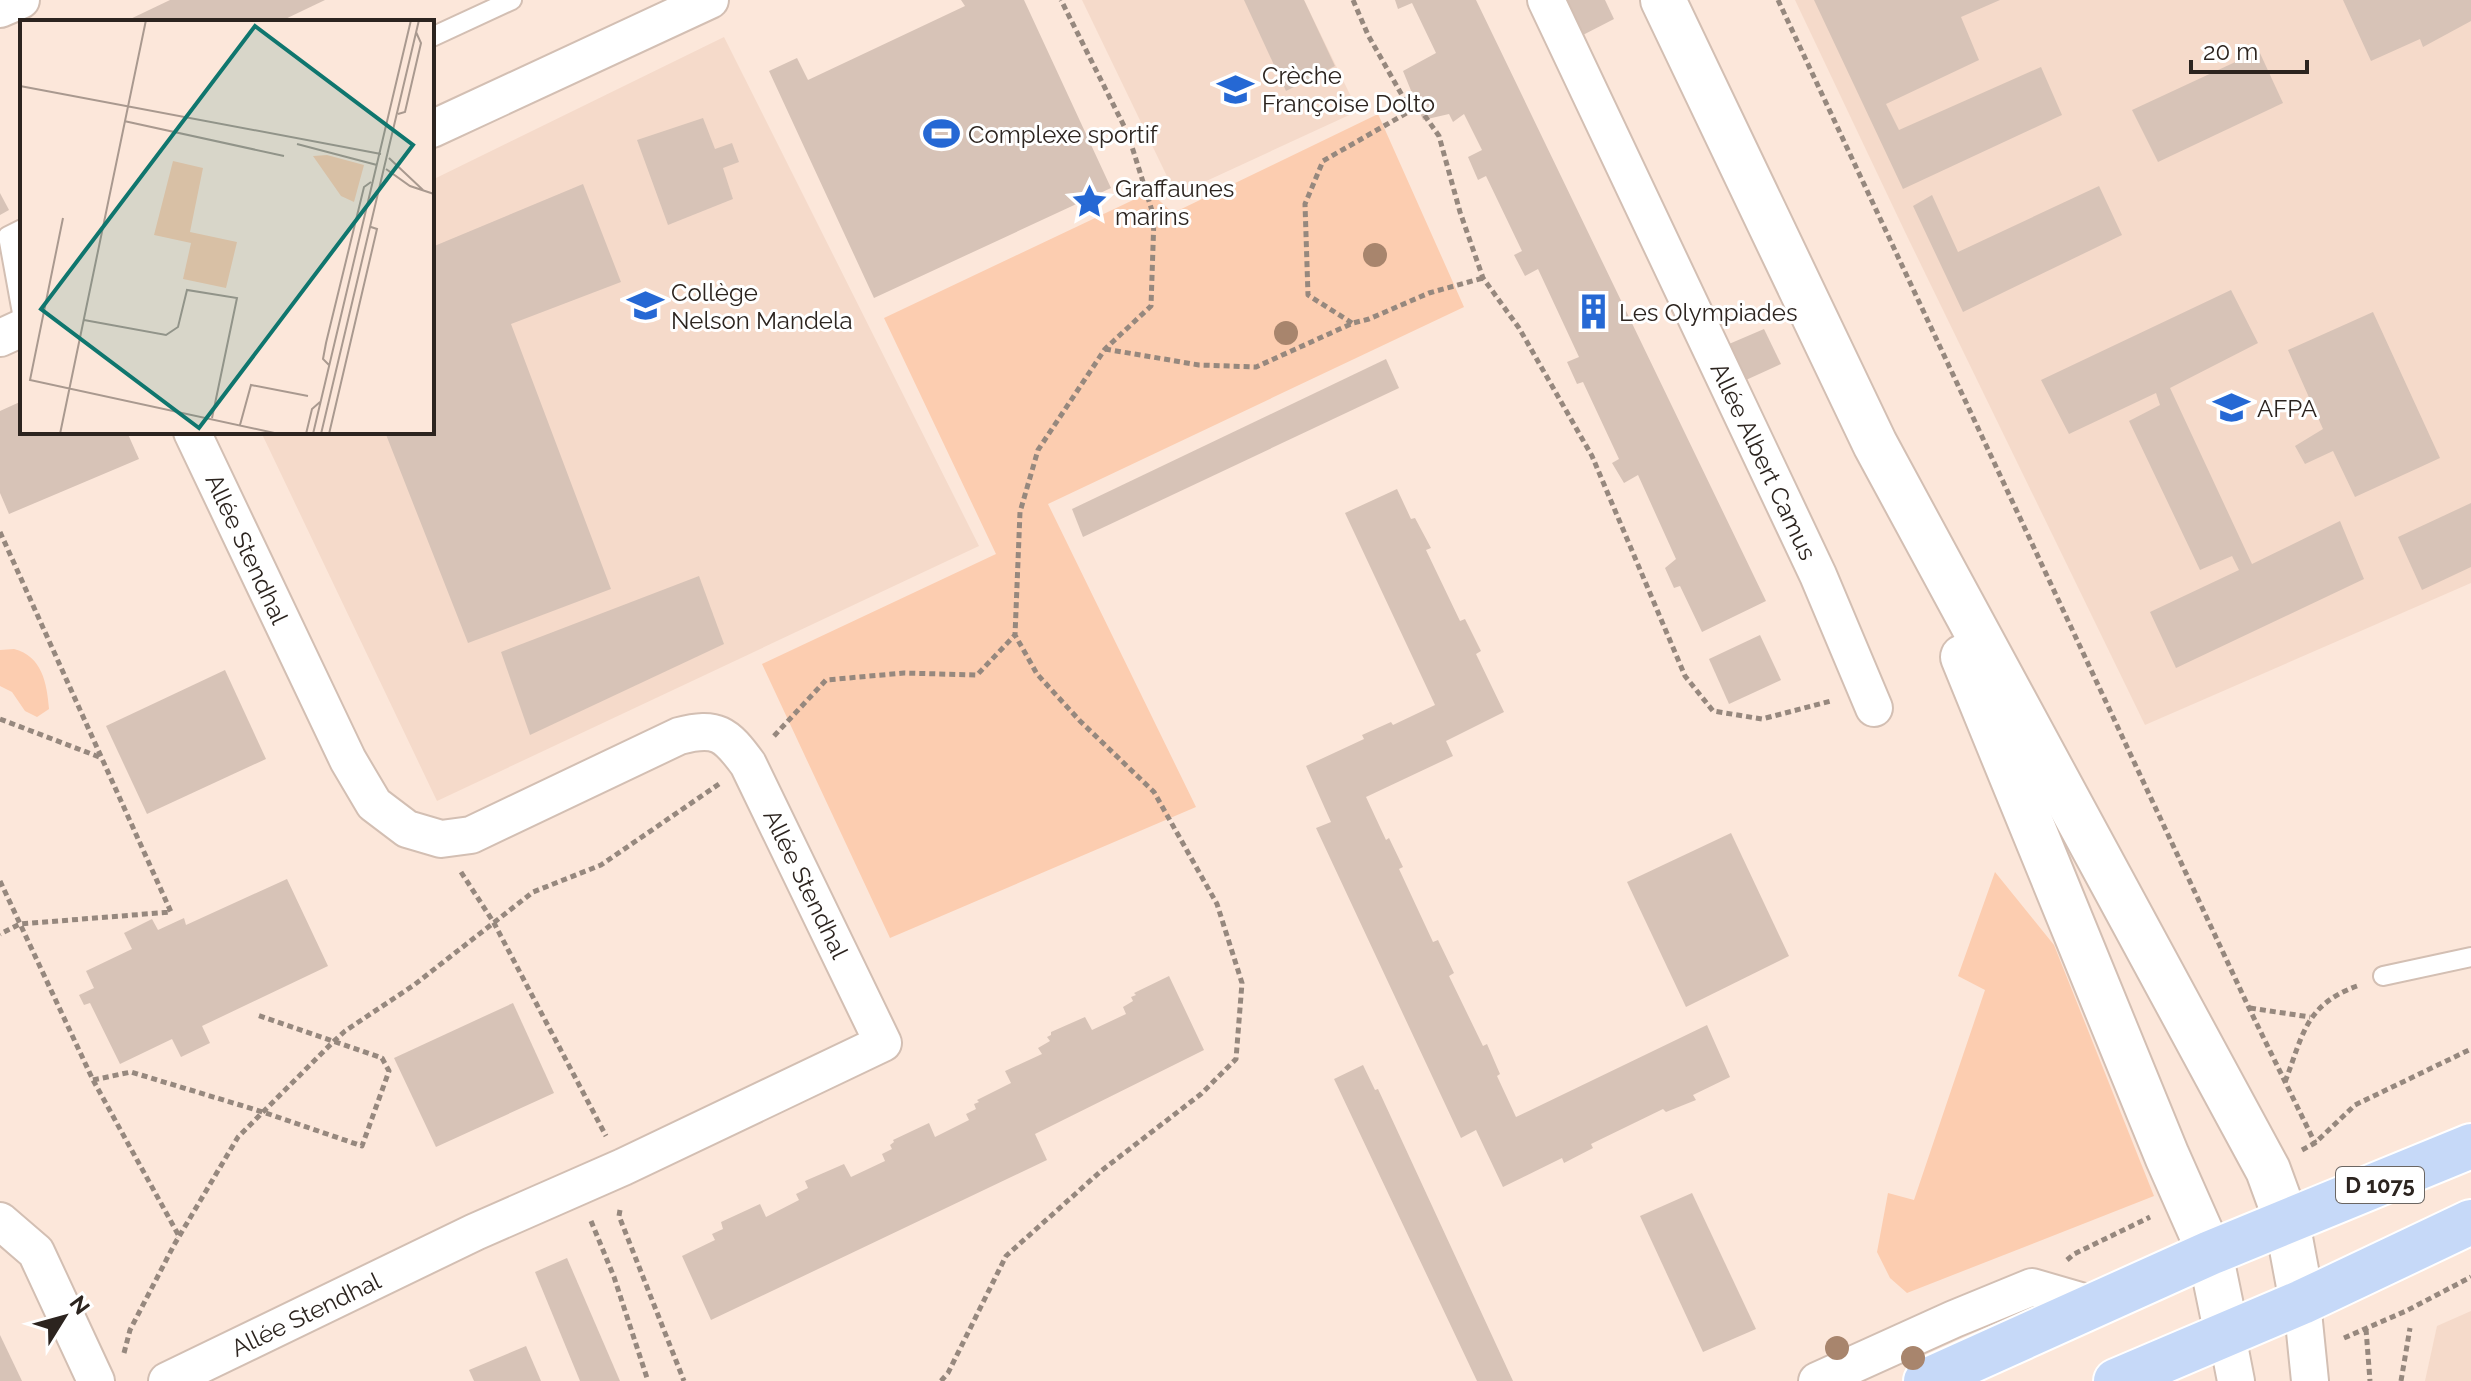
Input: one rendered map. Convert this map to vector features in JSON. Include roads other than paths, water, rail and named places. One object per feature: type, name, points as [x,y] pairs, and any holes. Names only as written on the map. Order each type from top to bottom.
[{"type":"main road","points":[[1663,0],[1875,444],[2268,1170],[2287,1222],[2302,1302]]},
{"type":"main road","points":[[1875,444],[2167,1156],[2210,1253],[2227,1335]]},
{"type":"main road","name":"D 1075","points":[[1926,1381],[2210,1253],[2471,1146]]},
{"type":"main road","points":[[2116,1381],[2302,1302],[2471,1222]]},
{"type":"street","points":[[0,9],[21,0]]},
{"type":"street","points":[[434,128],[710,0]]},
{"type":"street","name":"Allée Albert Camus","points":[[1546,0],[1818,575],[1870,700]]},
{"type":"street","points":[[0,338],[20,329]]},
{"type":"street","name":"Allée Stendhal","points":[[167,1381],[475,1232],[623,1167],[883,1043],[748,764],[732,741],[719,733],[700,731],[679,736],[471,835],[441,839],[407,829],[374,804],[348,760],[193,434]]},
{"type":"street","points":[[0,1221],[36,1252],[96,1381]]},
{"type":"street","points":[[1817,1381],[2032,1287],[2094,1305]]},
{"type":"street","points":[[2302,1302],[2308,1367]]},
{"type":"street","points":[[2227,1335],[2236,1381]]},
{"type":"lane","points":[[434,36],[512,0]]},
{"type":"lane","points":[[20,230],[8,236],[20,302]]},
{"type":"lane","points":[[2383,976],[2471,957]]},
{"type":"place","name":"Crèche Françoise Dolto","points":[[1236,89]]},
{"type":"place","name":"Complexe sportif","points":[[942,134]]},
{"type":"place","name":"Graffaunes marins","points":[[1089,202]]},
{"type":"place","name":"Collège Nelson Mandela","points":[[645,306]]},
{"type":"place","name":"Les Olympiades","points":[[1593,312]]},
{"type":"place","name":"AFPA","points":[[2231,408]]}]
